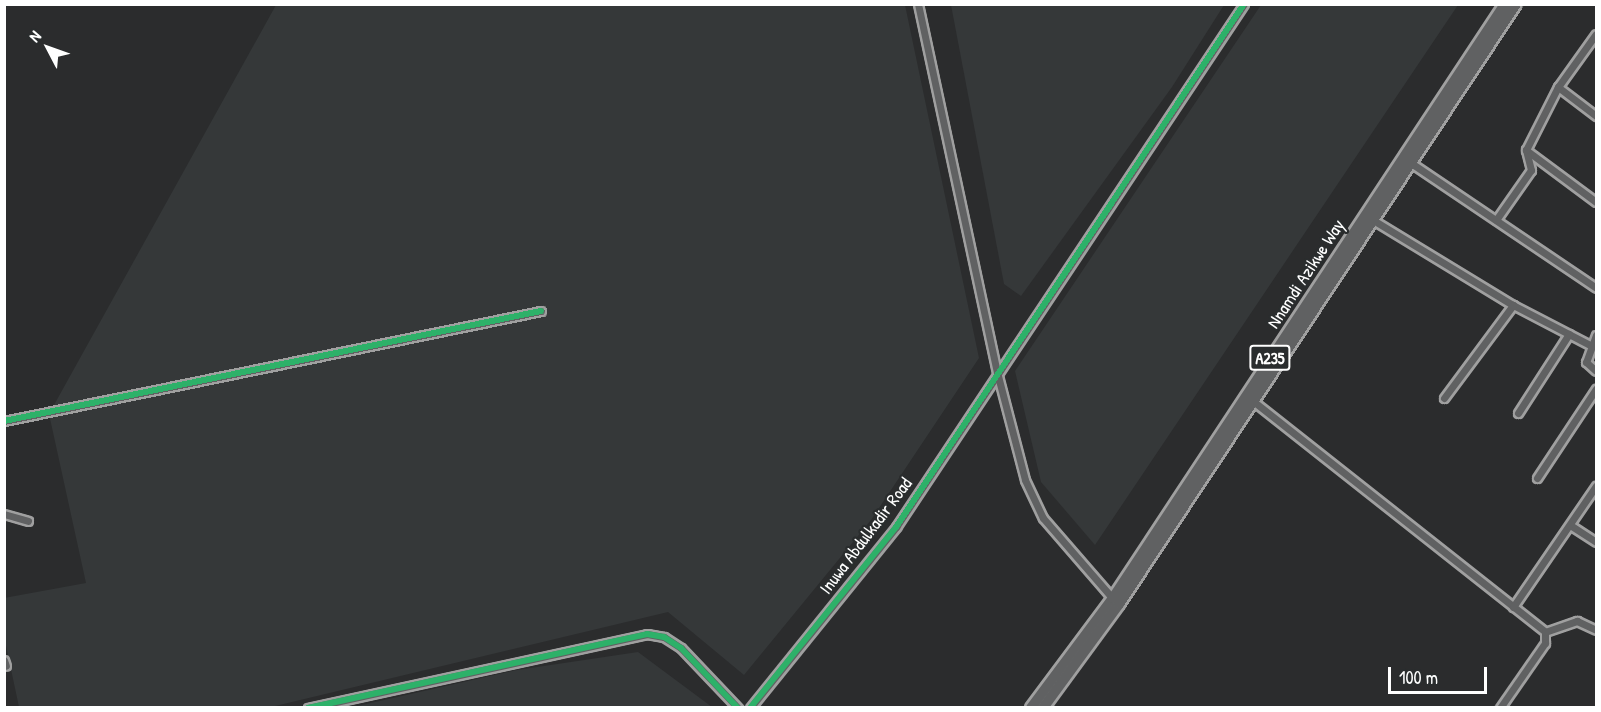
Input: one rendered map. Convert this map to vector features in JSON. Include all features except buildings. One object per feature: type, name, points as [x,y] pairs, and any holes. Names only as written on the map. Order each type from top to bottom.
[{"type":"highway","name":"Nnamdi Azikwe Way","points":[[1031,708],[1116,601],[1505,4]]},
{"type":"highway","name":"Nnamdi Azikwe Way","points":[[1043,708],[1253,401],[1516,4]]},
{"type":"street","points":[[918,4],[998,376],[1025,480],[1043,518],[1116,601]]},
{"type":"street","name":"Inuwa Abdulkadir Road","points":[[750,708],[896,527],[1244,4]]},
{"type":"street","points":[[1496,220],[1531,170],[1526,150],[1558,87],[1596,34]]},
{"type":"street","points":[[1558,87],[1596,116]]},
{"type":"street","points":[[1526,150],[1596,202]]},
{"type":"street","points":[[1411,163],[1596,288]]},
{"type":"street","points":[[1373,220],[1514,304],[1590,345]]},
{"type":"street","points":[[1444,398],[1514,304]]},
{"type":"street","points":[[4,421],[541,311]]},
{"type":"street","points":[[1518,413],[1569,334]]},
{"type":"street","points":[[1596,335],[1590,345],[1586,362],[1596,371]]},
{"type":"street","points":[[1537,478],[1596,389]]},
{"type":"street","points":[[1253,401],[1545,632]]},
{"type":"street","points":[[1513,607],[1596,486]]},
{"type":"street","points":[[4,514],[28,521]]},
{"type":"street","points":[[1570,525],[1596,543]]},
{"type":"street","points":[[1545,632],[1577,621],[1596,630]]},
{"type":"street","points":[[1500,708],[1545,643],[1545,632]]},
{"type":"street","points":[[308,708],[647,634],[664,637],[681,648],[738,708]]},
{"type":"shaded area","points":[[276,5],[905,5],[979,358],[871,520],[744,675],[668,612],[271,707],[19,707],[5,641],[4,598],[86,583],[49,414]]},
{"type":"shaded area","points":[[951,5],[1224,5],[1172,87],[1021,296],[1004,284]]},
{"type":"shaded area","points":[[1261,5],[1458,5],[1095,545],[1041,482],[1015,371]]},
{"type":"shaded area","points":[[638,652],[712,707],[353,707],[517,670]]},
{"type":"cycle path","points":[[750,708],[896,527],[1244,4]]},
{"type":"cycle path","points":[[4,421],[541,311]]},
{"type":"cycle path","points":[[308,708],[647,634],[664,637],[681,648],[738,708]]}]
